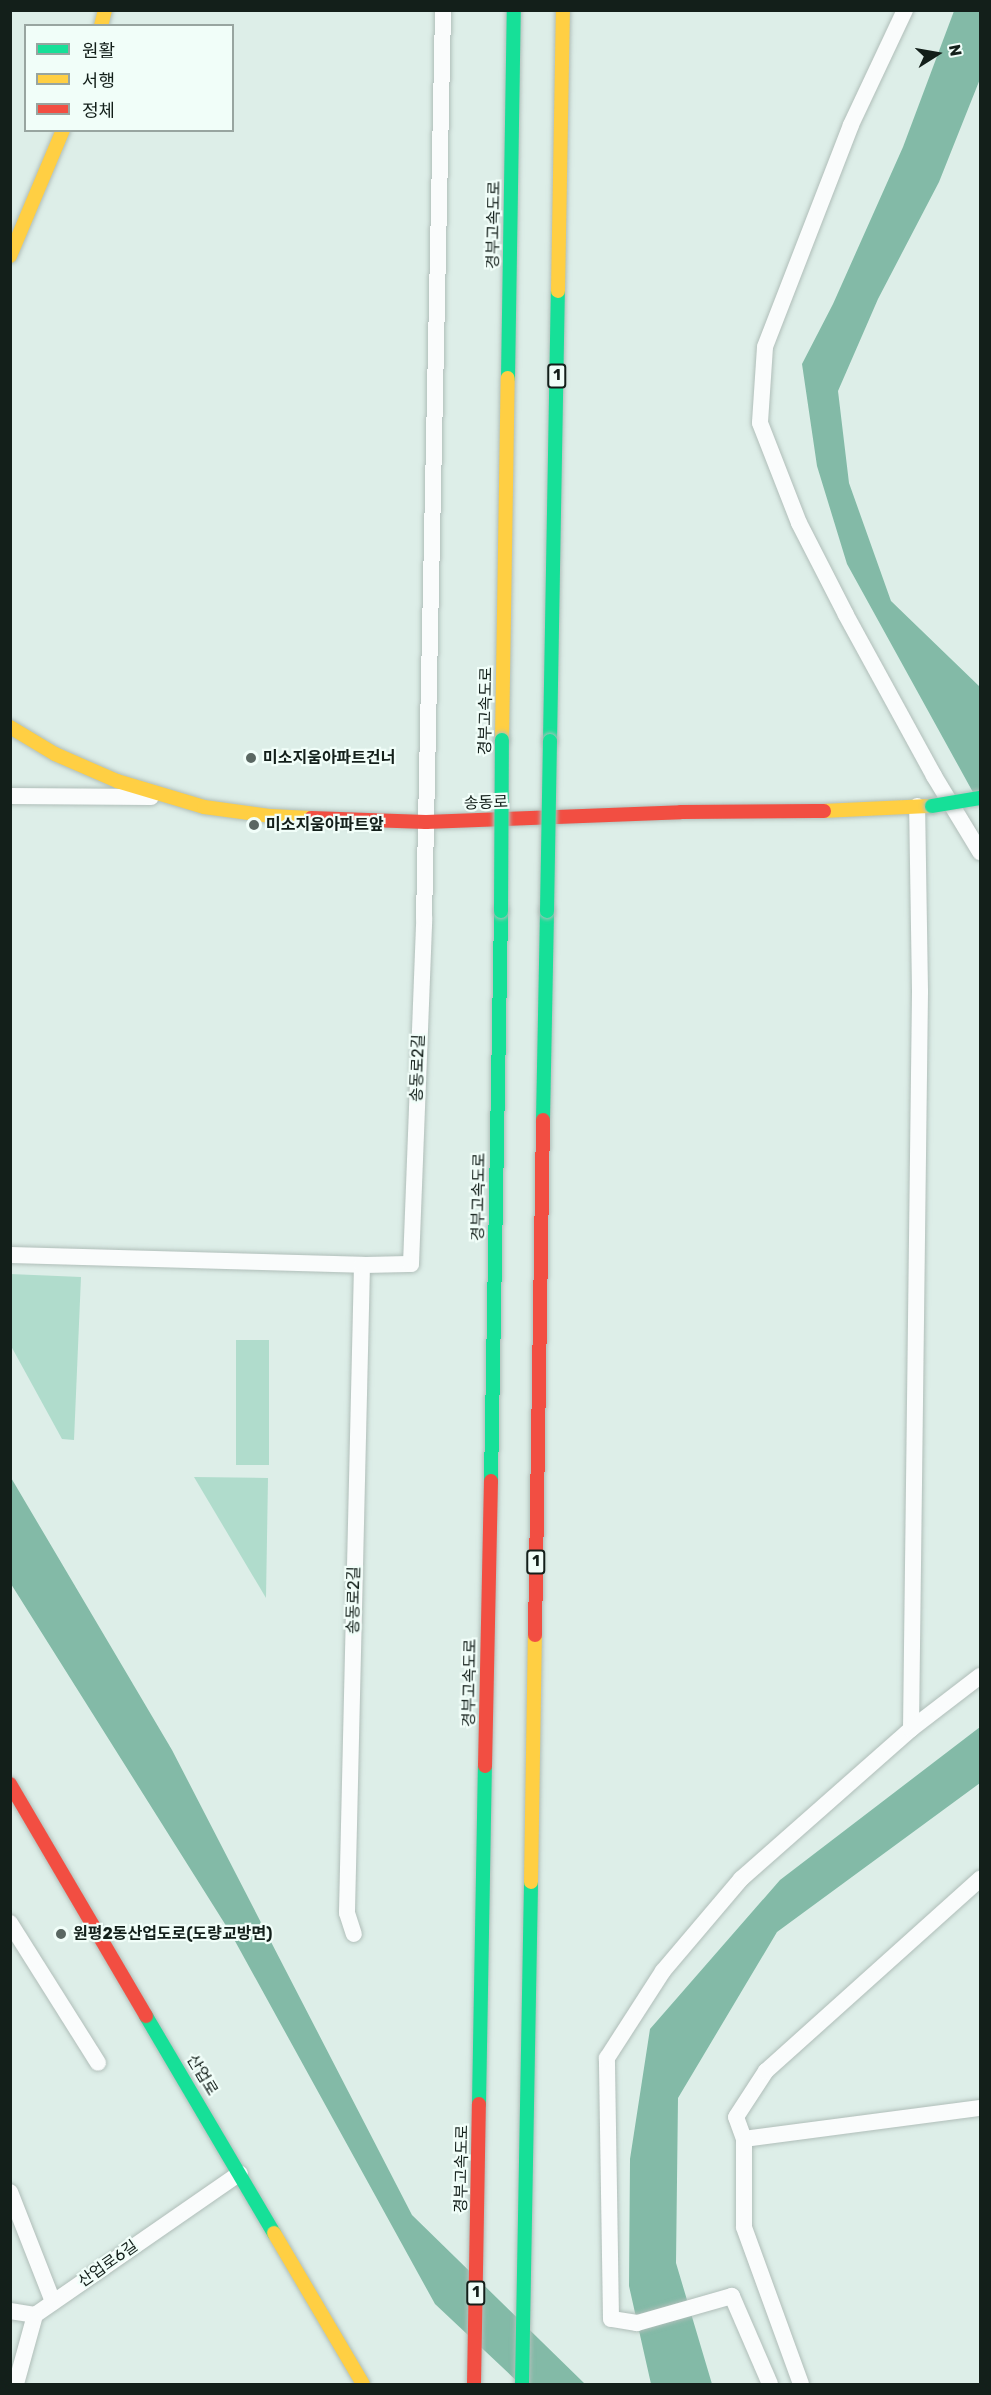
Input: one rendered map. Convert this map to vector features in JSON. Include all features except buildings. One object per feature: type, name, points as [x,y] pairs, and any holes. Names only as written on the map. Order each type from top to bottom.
[{"type":"main road","name":"경부고속도로","points":[[474,2385],[501,911],[514,10]]},
{"type":"main road","name":"1","points":[[522,2385],[563,10]]},
{"type":"main road","points":[[10,256],[62,132]]},
{"type":"main road","name":"송동로","points":[[10,727],[55,754],[117,781],[204,807],[271,816],[426,822],[681,812],[837,811],[924,806],[981,798]]},
{"type":"main road","name":"산업로","points":[[10,1784],[363,2385]]},
{"type":"street","points":[[426,822],[443,10]]},
{"type":"street","points":[[905,10],[851,125],[765,347],[760,423],[809,544],[934,776],[981,852]]},
{"type":"street","points":[[10,795],[170,797]]},
{"type":"street","points":[[912,1730],[914,1361],[924,806]]},
{"type":"street","name":"송동로2길","points":[[10,1255],[362,1265],[411,1264],[426,822]]},
{"type":"street","name":"송동로2길","points":[[354,1934],[347,1914],[362,1265]]},
{"type":"street","points":[[770,2385],[732,2296],[637,2323],[611,2319],[607,2058],[663,1971],[741,1879],[912,1730],[981,1676]]},
{"type":"street","points":[[801,2385],[744,2227],[744,2139],[736,2118],[766,2071],[981,1879]]},
{"type":"street","points":[[10,1923],[98,2063]]},
{"type":"street","points":[[744,2139],[981,2108]]},
{"type":"street","name":"산업로6길","points":[[35,2315],[240,2173]]},
{"type":"street","points":[[10,2192],[53,2302]]},
{"type":"street","points":[[10,2311],[35,2315],[16,2385]]},
{"type":"shaded area","points":[[954,11],[980,11],[980,79],[939,182],[878,299],[838,391],[849,483],[891,601],[980,687],[980,805],[847,564],[817,466],[802,364],[833,304],[903,147]]},
{"type":"shaded area","points":[[10,1274],[81,1277],[74,1440],[62,1439],[11,1346]]},
{"type":"shaded area","points":[[236,1340],[269,1340],[269,1465],[236,1465]]},
{"type":"shaded area","points":[[10,1476],[172,1750],[412,2215],[585,2384],[520,2384],[435,2304],[230,1932],[11,1584]]},
{"type":"shaded area","points":[[194,1477],[268,1478],[266,1598]]},
{"type":"shaded area","points":[[980,1727],[980,1783],[777,1932],[678,2098],[676,2263],[712,2384],[651,2384],[629,2286],[630,2159],[650,2029],[780,1880]]},
{"type":"traffic: fast","points":[[508,378],[514,10]]},
{"type":"traffic: fast","points":[[550,741],[558,291]]},
{"type":"traffic: fast","points":[[501,911],[502,740]]},
{"type":"traffic: fast","points":[[547,911],[550,741]]},
{"type":"traffic: fast","points":[[932,806],[980,798]]},
{"type":"traffic: fast","points":[[491,1481],[501,911]]},
{"type":"traffic: fast","points":[[543,1120],[547,911]]},
{"type":"traffic: fast","points":[[479,2104],[485,1766]]},
{"type":"traffic: fast","points":[[522,2384],[531,1882]]},
{"type":"traffic: fast","points":[[146,2016],[274,2233]]},
{"type":"traffic: slow","points":[[102,24],[105,10]]},
{"type":"traffic: slow","points":[[558,291],[563,10]]},
{"type":"traffic: slow","points":[[10,256],[62,132]]},
{"type":"traffic: slow","points":[[502,740],[508,378]]},
{"type":"traffic: slow","points":[[10,727],[55,754],[117,781],[204,807],[271,816],[311,818]]},
{"type":"traffic: slow","points":[[824,811],[932,806]]},
{"type":"traffic: slow","points":[[531,1882],[535,1635]]},
{"type":"traffic: slow","points":[[274,2233],[363,2384]]},
{"type":"traffic: jam","points":[[311,818],[426,822],[681,812],[824,811]]},
{"type":"traffic: jam","points":[[535,1635],[543,1120]]},
{"type":"traffic: jam","points":[[485,1766],[491,1481]]},
{"type":"traffic: jam","points":[[10,1784],[146,2016]]},
{"type":"traffic: jam","points":[[474,2384],[479,2104]]},
{"type":"place","name":"미소지움아파트건너","points":[[251,758]]},
{"type":"place","name":"미소지움아파트앞","points":[[254,825]]},
{"type":"place","name":"원평2동산업도로(도량교방면)","points":[[61,1934]]}]
